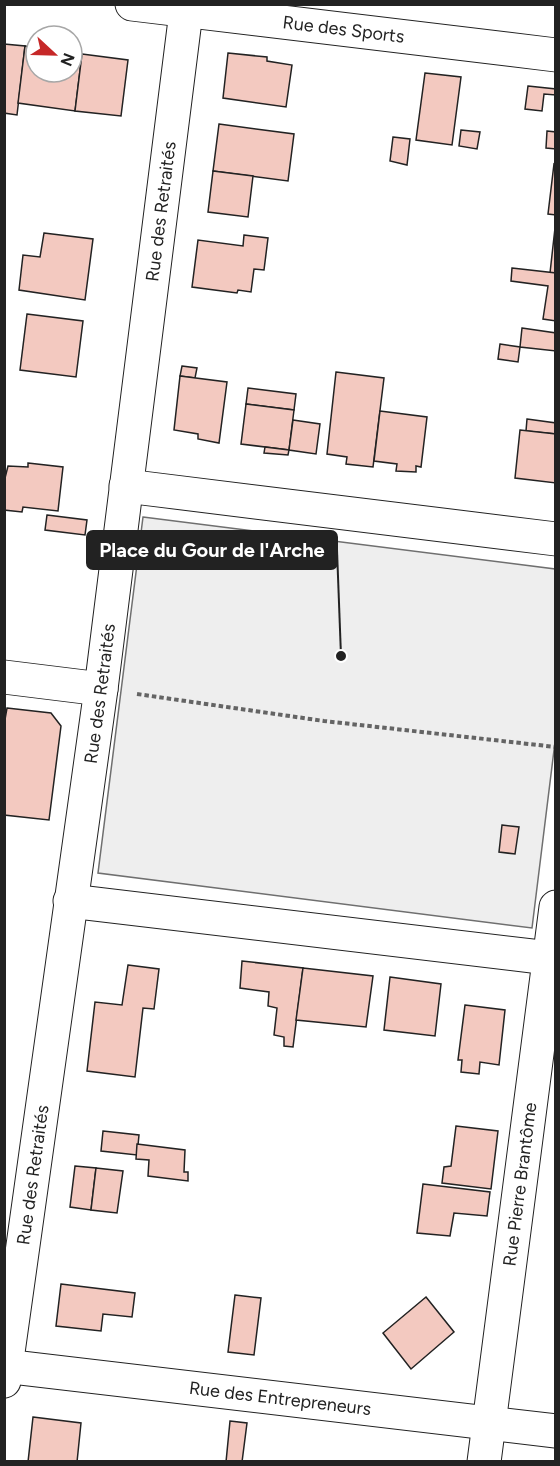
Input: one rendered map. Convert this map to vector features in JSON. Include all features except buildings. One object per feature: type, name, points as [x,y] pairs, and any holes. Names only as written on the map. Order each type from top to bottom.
[{"type":"street","name":"Rue des Sports","points":[[132,4],[187,8],[555,55]]},
{"type":"street","name":"Rue des Retraités","points":[[5,1371],[101,689],[187,8]]},
{"type":"street","points":[[126,486],[555,539]]},
{"type":"street","points":[[4,677],[101,689]]},
{"type":"street","points":[[70,901],[549,958]]},
{"type":"street","name":"Rue Pierre Brantôme","points":[[484,1461],[555,907]]},
{"type":"street","name":"Rue des Entrepreneurs","points":[[5,1371],[555,1431]]},
{"type":"path","points":[[101,689],[324,721],[555,747]]},
{"type":"shaded area","points":[[143,517],[555,569],[555,742],[532,928],[98,873]]},
{"type":"place","name":"Place du Gour de l'Arche","points":[[341,656]]}]
